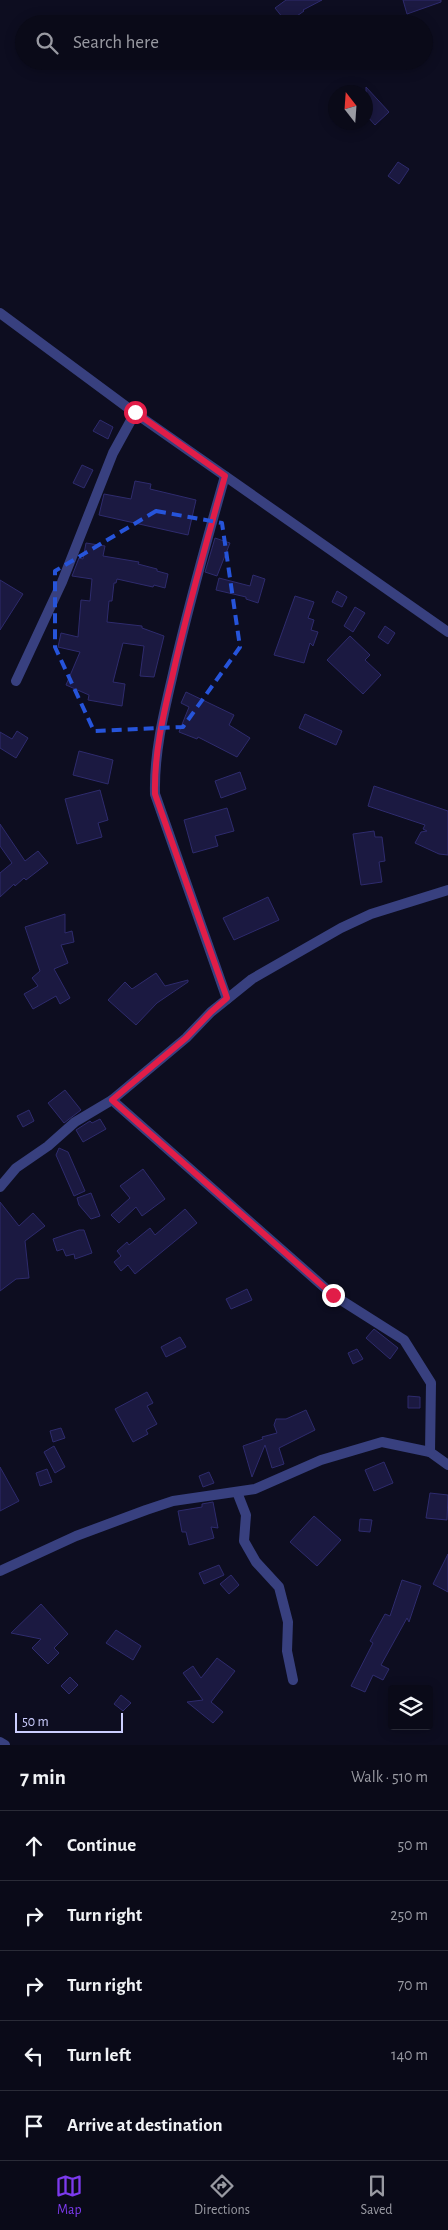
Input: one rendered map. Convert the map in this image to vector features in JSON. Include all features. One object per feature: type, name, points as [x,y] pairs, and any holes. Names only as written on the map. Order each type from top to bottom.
[{"type":"street","points":[[0,313],[135,412],[448,632]]},
{"type":"street","points":[[16,681],[62,582],[113,452],[135,412]]},
{"type":"street","points":[[225,476],[178,651],[158,740],[155,794],[227,998]]},
{"type":"street","points":[[0,1187],[16,1168],[48,1146],[75,1122],[112,1100],[186,1038],[227,998],[265,971],[341,928],[371,914],[448,890]]},
{"type":"street","points":[[112,1100],[333,1295],[404,1340],[432,1383],[430,1452]]},
{"type":"street","points":[[0,1571],[76,1536],[146,1510],[174,1501],[255,1489],[321,1460],[382,1442],[430,1452],[448,1465]]},
{"type":"street","points":[[237,1492],[246,1515],[244,1540],[256,1562],[279,1588],[288,1622],[287,1651],[294,1680]]},
{"type":"street","points":[[0,1742],[5,1745]]},
{"type":"highlighted area","points":[[156,511],[222,523],[240,647],[183,727],[94,731],[55,647],[55,571]]},
{"type":"building","points":[[286,0],[322,0],[303,10],[298,15],[281,15],[275,8]]},
{"type":"building","points":[[403,0],[441,0],[441,2],[407,14]]},
{"type":"building","points":[[373,95],[389,112],[375,125],[373,123]]},
{"type":"building","points":[[398,162],[409,169],[399,184],[388,176]]},
{"type":"building","points":[[100,420],[113,427],[108,439],[93,431]]},
{"type":"building","points":[[82,465],[93,470],[84,488],[73,483]]},
{"type":"building","points":[[135,481],[151,484],[150,489],[196,500],[188,535],[99,515],[104,494],[131,499]]},
{"type":"building","points":[[215,538],[230,543],[217,576],[205,572]]},
{"type":"building","points":[[86,543],[105,546],[103,556],[139,562],[138,564],[168,574],[165,588],[117,579],[116,583],[114,583],[112,601],[109,601],[107,622],[142,626],[142,628],[164,636],[154,677],[140,676],[144,646],[123,643],[113,682],[125,684],[122,706],[88,700],[89,695],[66,685],[80,652],[58,647],[61,633],[78,637],[81,600],[90,601],[92,579],[72,576],[79,558],[83,559]]},
{"type":"building","points":[[253,575],[265,579],[258,603],[246,599],[246,597],[216,590],[219,578],[250,586]]},
{"type":"building","points":[[0,580],[23,594],[0,630]]},
{"type":"building","points":[[337,591],[347,597],[342,607],[332,602]]},
{"type":"building","points":[[295,596],[314,602],[308,618],[314,620],[311,630],[318,632],[313,646],[310,643],[304,663],[274,655]]},
{"type":"building","points":[[355,607],[365,613],[353,632],[344,626]]},
{"type":"building","points":[[385,626],[395,633],[388,644],[378,637]]},
{"type":"building","points":[[350,636],[370,655],[365,660],[381,675],[363,694],[327,660]]},
{"type":"building","points":[[186,692],[234,715],[229,725],[250,738],[237,757],[198,737],[197,739],[179,732],[189,707],[181,703]]},
{"type":"building","points":[[305,714],[342,731],[336,745],[299,728]]},
{"type":"building","points":[[17,731],[28,738],[16,758],[0,748],[0,732],[12,739]]},
{"type":"building","points":[[79,751],[113,760],[108,784],[73,775]]},
{"type":"building","points":[[240,772],[246,789],[221,798],[215,781]]},
{"type":"building","points":[[374,786],[448,811],[448,855],[439,854],[415,843],[421,832],[427,831],[423,829],[425,825],[368,806]]},
{"type":"building","points":[[100,790],[108,820],[98,823],[102,837],[77,844],[65,799]]},
{"type":"building","points":[[227,808],[234,831],[215,836],[218,846],[193,853],[184,820]]},
{"type":"building","points":[[0,824],[25,861],[38,851],[48,863],[26,880],[24,878],[15,886],[14,884],[0,897],[0,873],[12,863],[0,846]]},
{"type":"building","points":[[374,831],[375,837],[382,837],[385,861],[379,862],[382,882],[361,885],[353,834]]},
{"type":"building","points":[[268,897],[279,920],[234,940],[223,918]]},
{"type":"building","points":[[65,914],[65,933],[72,931],[74,942],[61,945],[68,963],[54,969],[70,998],[60,1004],[56,996],[33,1009],[24,994],[38,986],[32,978],[40,971],[25,927]]},
{"type":"building","points":[[156,973],[165,986],[188,980],[188,982],[157,1003],[136,1025],[108,1000],[125,982],[132,989]]},
{"type":"building","points":[[65,1090],[81,1110],[64,1123],[48,1103]]},
{"type":"building","points":[[29,1110],[34,1121],[23,1127],[17,1116]]},
{"type":"building","points":[[100,1119],[106,1129],[83,1142],[76,1130],[90,1121],[92,1123]]},
{"type":"building","points":[[59,1148],[68,1152],[85,1191],[74,1196],[56,1155]]},
{"type":"building","points":[[143,1169],[165,1199],[142,1216],[136,1207],[119,1223],[111,1215],[130,1198],[120,1186]]},
{"type":"building","points":[[91,1193],[100,1216],[91,1219],[79,1205],[77,1198]]},
{"type":"building","points":[[0,1202],[19,1226],[33,1213],[45,1226],[25,1241],[29,1278],[16,1279],[0,1291]]},
{"type":"building","points":[[185,1209],[197,1223],[135,1274],[128,1265],[121,1271],[114,1262],[121,1256],[117,1251],[127,1242],[129,1245],[150,1228],[155,1235]]},
{"type":"building","points":[[84,1230],[92,1253],[75,1259],[74,1254],[66,1256],[63,1249],[57,1251],[53,1239]]},
{"type":"building","points":[[247,1289],[252,1300],[231,1309],[226,1299]]},
{"type":"building","points":[[374,1329],[398,1348],[390,1359],[366,1338]]},
{"type":"building","points":[[180,1337],[186,1347],[166,1357],[161,1347]]},
{"type":"building","points":[[357,1349],[363,1359],[353,1364],[348,1353]]},
{"type":"building","points":[[147,1392],[153,1403],[147,1406],[157,1424],[146,1430],[148,1434],[133,1442],[115,1409]]},
{"type":"building","points":[[408,1396],[420,1397],[420,1408],[408,1408]]},
{"type":"building","points":[[306,1410],[315,1430],[279,1448],[284,1464],[272,1468],[265,1445],[252,1477],[243,1446],[263,1439],[262,1437],[277,1433],[274,1425],[276,1419],[286,1419]]},
{"type":"building","points":[[61,1428],[65,1438],[53,1442],[50,1431]]},
{"type":"building","points":[[54,1446],[65,1467],[55,1473],[44,1452]]},
{"type":"building","points":[[384,1462],[393,1483],[374,1491],[365,1470]]},
{"type":"building","points":[[0,1467],[19,1501],[0,1511]]},
{"type":"building","points":[[47,1469],[52,1482],[40,1486],[36,1473]]},
{"type":"building","points":[[209,1472],[214,1483],[203,1487],[199,1476]]},
{"type":"building","points":[[430,1493],[448,1495],[447,1520],[426,1518]]},
{"type":"building","points":[[213,1502],[218,1528],[211,1527],[214,1538],[189,1545],[186,1532],[182,1532],[178,1511],[202,1507],[202,1504]]},
{"type":"building","points":[[314,1516],[341,1540],[317,1566],[290,1542]]},
{"type":"building","points":[[360,1519],[372,1520],[370,1532],[359,1531]]},
{"type":"building","points":[[448,1554],[448,1592],[433,1584]]},
{"type":"building","points":[[219,1565],[224,1575],[204,1584],[199,1573]]},
{"type":"building","points":[[231,1575],[239,1585],[229,1594],[220,1584]]},
{"type":"building","points":[[402,1580],[421,1586],[409,1622],[407,1618],[381,1665],[389,1669],[383,1680],[373,1675],[365,1692],[351,1686],[373,1643],[370,1641],[385,1614],[390,1616]]},
{"type":"building","points":[[41,1604],[68,1634],[54,1648],[59,1653],[48,1664],[32,1648],[41,1639],[11,1633]]},
{"type":"building","points":[[116,1630],[141,1646],[133,1660],[106,1643]]},
{"type":"building","points":[[217,1658],[235,1671],[211,1702],[223,1712],[213,1723],[187,1702],[203,1700],[183,1673],[193,1666],[201,1678]]},
{"type":"building","points":[[70,1677],[78,1685],[69,1694],[61,1686]]},
{"type":"building","points":[[121,1695],[131,1703],[123,1711],[114,1704]]},
{"type":"route","points":[[135,412],[225,476],[198,569],[158,740],[155,794],[227,998],[186,1038],[112,1100],[333,1295]]}]
